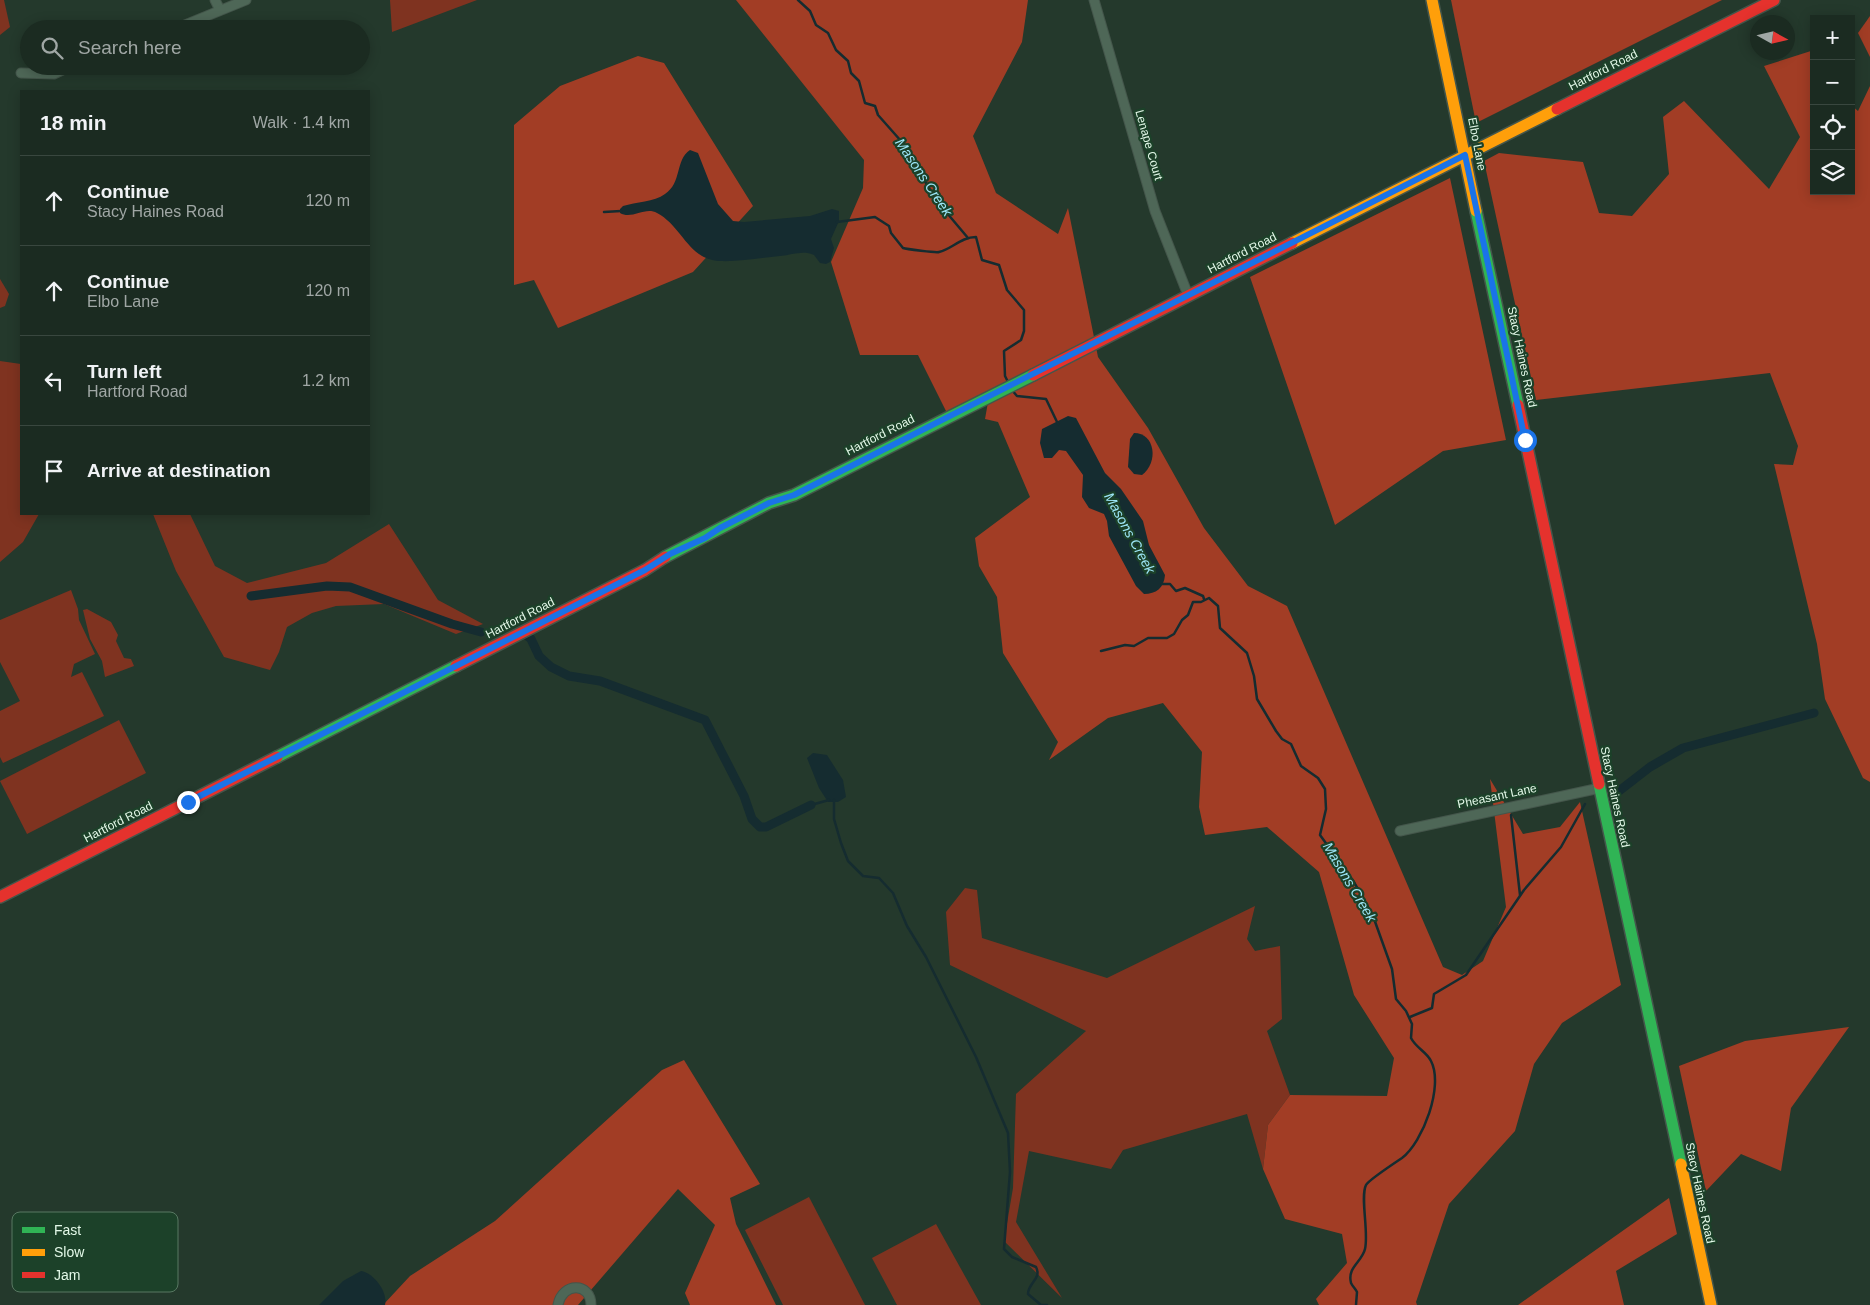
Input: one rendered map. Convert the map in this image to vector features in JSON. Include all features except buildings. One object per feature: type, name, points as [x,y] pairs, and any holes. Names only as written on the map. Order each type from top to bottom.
[{"type":"street","points":[[216,0],[220,10]]},
{"type":"street","points":[[196,20],[246,0]]},
{"type":"street","name":"Lenape Court","points":[[1094,0],[1155,210],[1188,295]]},
{"type":"street","name":"Elbo Lane","points":[[1432,0],[1494,294]]},
{"type":"street","name":"Hartford Road","points":[[0,897],[645,570],[670,554],[705,538],[720,528],[769,503],[794,495],[1774,0]]},
{"type":"street","name":"Stacy Haines Road","points":[[1494,294],[1711,1305]]},
{"type":"street","name":"Pheasant Lane","points":[[1400,830],[1600,788]]},
{"type":"street","points":[[558,1305],[560,1295],[568,1288],[577,1287],[586,1291],[591,1299],[591,1305]]},
{"type":"shaded area","points":[[0,0],[4,0],[10,27],[0,35]]},
{"type":"shaded area","points":[[390,0],[477,0],[392,32]]},
{"type":"shaded area","points":[[736,0],[1028,0],[1022,42],[973,136],[996,193],[1058,234],[1068,208],[1098,357],[1148,428],[1204,528],[1248,586],[1287,606],[1443,967],[1462,975],[1483,961],[1506,907],[1490,779],[1523,834],[1560,827],[1580,802],[1621,985],[1562,1023],[1534,1064],[1515,1131],[1449,1204],[1416,1302],[1417,1305],[1319,1305],[1316,1299],[1347,1263],[1342,1234],[1285,1219],[1263,1169],[1268,1125],[1290,1095],[1387,1096],[1394,1058],[1354,995],[1319,872],[1267,827],[1205,835],[1199,807],[1202,752],[1163,703],[1108,718],[1049,760],[1058,742],[1003,653],[997,597],[979,566],[975,538],[1030,497],[998,422],[985,419],[990,391],[947,413],[918,355],[860,355],[831,262],[863,188],[864,160]]},
{"type":"shaded area","points":[[1451,0],[1722,0],[1476,123]]},
{"type":"shaded area","points":[[1870,16],[1870,57],[1858,33]]},
{"type":"shaded area","points":[[1810,51],[1810,195],[1855,195],[1855,108],[1858,111],[1870,86],[1870,782],[1863,778],[1825,699],[1817,644],[1774,464],[1793,465],[1798,446],[1770,373],[1536,400],[1484,161],[1499,153],[1583,162],[1599,213],[1632,216],[1669,174],[1663,117],[1684,101],[1769,189],[1800,137],[1764,66],[1783,60],[1795,60],[1795,56]]},
{"type":"shaded area","points":[[638,56],[664,63],[753,206],[693,272],[558,328],[534,280],[514,285],[514,125],[560,86]]},
{"type":"shaded area","points":[[1450,178],[1506,440],[1443,451],[1335,525],[1250,277]]},
{"type":"shaded area","points":[[0,279],[9,294],[5,306],[0,308]]},
{"type":"shaded area","points":[[0,361],[20,364],[20,515],[38,515],[23,542],[0,562]]},
{"type":"shaded area","points":[[153,515],[190,515],[215,566],[247,583],[326,563],[389,524],[438,600],[483,624],[456,634],[384,604],[336,606],[312,613],[287,627],[279,652],[270,670],[224,657],[176,571]]},
{"type":"shaded area","points":[[71,590],[78,609],[79,620],[95,654],[74,664],[71,677],[82,672],[104,716],[3,763],[0,757],[0,711],[20,701],[0,662],[0,620]]},
{"type":"shaded area","points":[[87,609],[111,622],[118,635],[116,641],[124,658],[131,659],[134,666],[105,677],[102,661],[90,639],[83,610]]},
{"type":"shaded area","points":[[119,720],[146,773],[27,834],[0,781]]},
{"type":"shaded area","points":[[965,888],[977,890],[982,938],[1107,978],[1255,906],[1247,939],[1255,951],[1280,946],[1282,1019],[1267,1031],[1290,1095],[1268,1125],[1263,1169],[1247,1114],[1123,1150],[1111,1169],[1029,1151],[1016,1222],[1062,1298],[1004,1241],[1013,1188],[1016,1094],[1086,1031],[950,965],[946,912]]},
{"type":"shaded area","points":[[1849,1027],[1791,1108],[1781,1171],[1741,1154],[1706,1191],[1679,1066],[1745,1041]]},
{"type":"shaded area","points":[[684,1060],[760,1184],[730,1198],[736,1224],[776,1305],[690,1305],[685,1293],[715,1225],[678,1189],[578,1305],[383,1305],[410,1276],[495,1221],[662,1070]]},
{"type":"shaded area","points":[[809,1197],[865,1305],[783,1305],[745,1230]]},
{"type":"shaded area","points":[[1669,1198],[1677,1234],[1616,1271],[1624,1305],[1518,1305]]},
{"type":"shaded area","points":[[936,1224],[981,1305],[897,1305],[872,1258]]},
{"type":"water","points":[[690,150],[698,153],[718,204],[733,221],[744,222],[810,216],[832,209],[839,211],[839,221],[831,239],[834,248],[830,262],[826,264],[820,263],[814,255],[806,253],[734,261],[708,259],[692,248],[666,219],[657,213],[648,211],[625,215],[620,213],[620,209],[623,206],[656,199],[665,194],[674,184],[682,160]]},
{"type":"water","points":[[1068,416],[1076,418],[1105,473],[1121,489],[1143,521],[1149,545],[1165,575],[1161,587],[1152,593],[1144,594],[1136,586],[1109,536],[1104,514],[1089,508],[1082,497],[1083,475],[1066,451],[1059,450],[1052,458],[1044,458],[1040,443],[1042,429]]},
{"type":"water","points":[[1134,433],[1141,434],[1146,438],[1152,449],[1151,463],[1142,475],[1134,474],[1128,467],[1130,439]]},
{"type":"water","points":[[813,753],[827,755],[843,780],[846,797],[838,802],[828,802],[819,788],[807,758]]},
{"type":"water","points":[[361,1271],[371,1275],[379,1284],[384,1294],[385,1305],[319,1305],[343,1281]]},
{"type":"waterway","name":"Masons Creek","points":[[798,0],[810,11],[816,25],[828,33],[836,50],[848,61],[851,73],[859,81],[865,103],[875,106],[878,115],[901,141],[936,200],[968,238]]},
{"type":"waterway","points":[[604,212],[621,211]]},
{"type":"waterway","name":"Masons Creek","points":[[837,222],[875,217],[889,226],[891,233],[903,248],[927,251],[939,252],[961,241],[976,237],[982,260],[999,265],[1007,290],[1024,310],[1024,331],[1021,340],[1004,351],[1005,376],[1008,382]]},
{"type":"waterway","name":"Masons Creek","points":[[1011,389],[1017,396],[1046,399],[1058,424]]},
{"type":"waterway","name":"Masons Creek","points":[[1162,584],[1170,584],[1176,591],[1185,588],[1203,596],[1204,599]]},
{"type":"waterway","points":[[251,596],[327,586],[350,587],[452,624],[481,632]]},
{"type":"waterway","name":"Masons Creek","points":[[1101,651],[1125,645],[1134,646],[1148,638],[1167,638],[1174,634],[1182,620],[1188,615],[1193,602],[1201,602],[1209,598],[1218,606],[1220,628],[1247,653],[1254,676],[1257,699],[1276,731],[1282,739],[1291,744],[1301,766],[1318,778],[1325,789],[1326,809],[1320,835],[1354,882],[1373,916],[1392,969],[1396,999],[1406,1011],[1412,1024],[1411,1038],[1431,1061],[1435,1084],[1429,1113],[1417,1140],[1402,1158],[1368,1183],[1364,1190],[1365,1249],[1350,1277],[1351,1283],[1357,1292],[1356,1305]]},
{"type":"waterway","points":[[525,634],[531,639],[539,656],[551,667],[569,676],[600,681],[705,720],[744,796],[752,819],[760,827],[766,827],[811,805]]},
{"type":"waterway","points":[[1610,798],[1650,767],[1683,748],[1814,713]]},
{"type":"waterway","points":[[811,805],[829,800]]},
{"type":"waterway","points":[[834,800],[834,819],[848,861],[863,876],[879,878],[893,893],[907,926],[926,957],[976,1057],[1008,1133],[1010,1172],[1004,1249],[1012,1257],[1036,1267],[1037,1275],[1028,1294],[1041,1305],[1047,1305]]},
{"type":"waterway","points":[[1410,1017],[1432,1008],[1434,994],[1466,975],[1524,890],[1561,847],[1585,804]]},
{"type":"waterway","points":[[1511,815],[1520,895]]},
{"type":"traffic: fast","points":[[1476,211],[1518,405]]},
{"type":"traffic: fast","points":[[665,557],[769,503],[794,495],[1033,375]]},
{"type":"traffic: fast","points":[[277,757],[456,666]]},
{"type":"traffic: fast","points":[[1599,784],[1681,1164]]},
{"type":"traffic: slow","points":[[1432,0],[1476,211]]},
{"type":"traffic: slow","points":[[1292,243],[1557,109]]},
{"type":"traffic: slow","points":[[1681,1164],[1711,1305]]},
{"type":"traffic: jam","points":[[1557,109],[1774,0]]},
{"type":"traffic: jam","points":[[1033,375],[1292,243]]},
{"type":"traffic: jam","points":[[1518,405],[1599,784]]},
{"type":"traffic: jam","points":[[456,666],[645,570],[665,557]]},
{"type":"traffic: jam","points":[[0,897],[277,757]]},
{"type":"route","points":[[188,802],[645,570],[670,554],[705,538],[745,515],[769,503],[794,495],[1465,155],[1525,440]]}]
